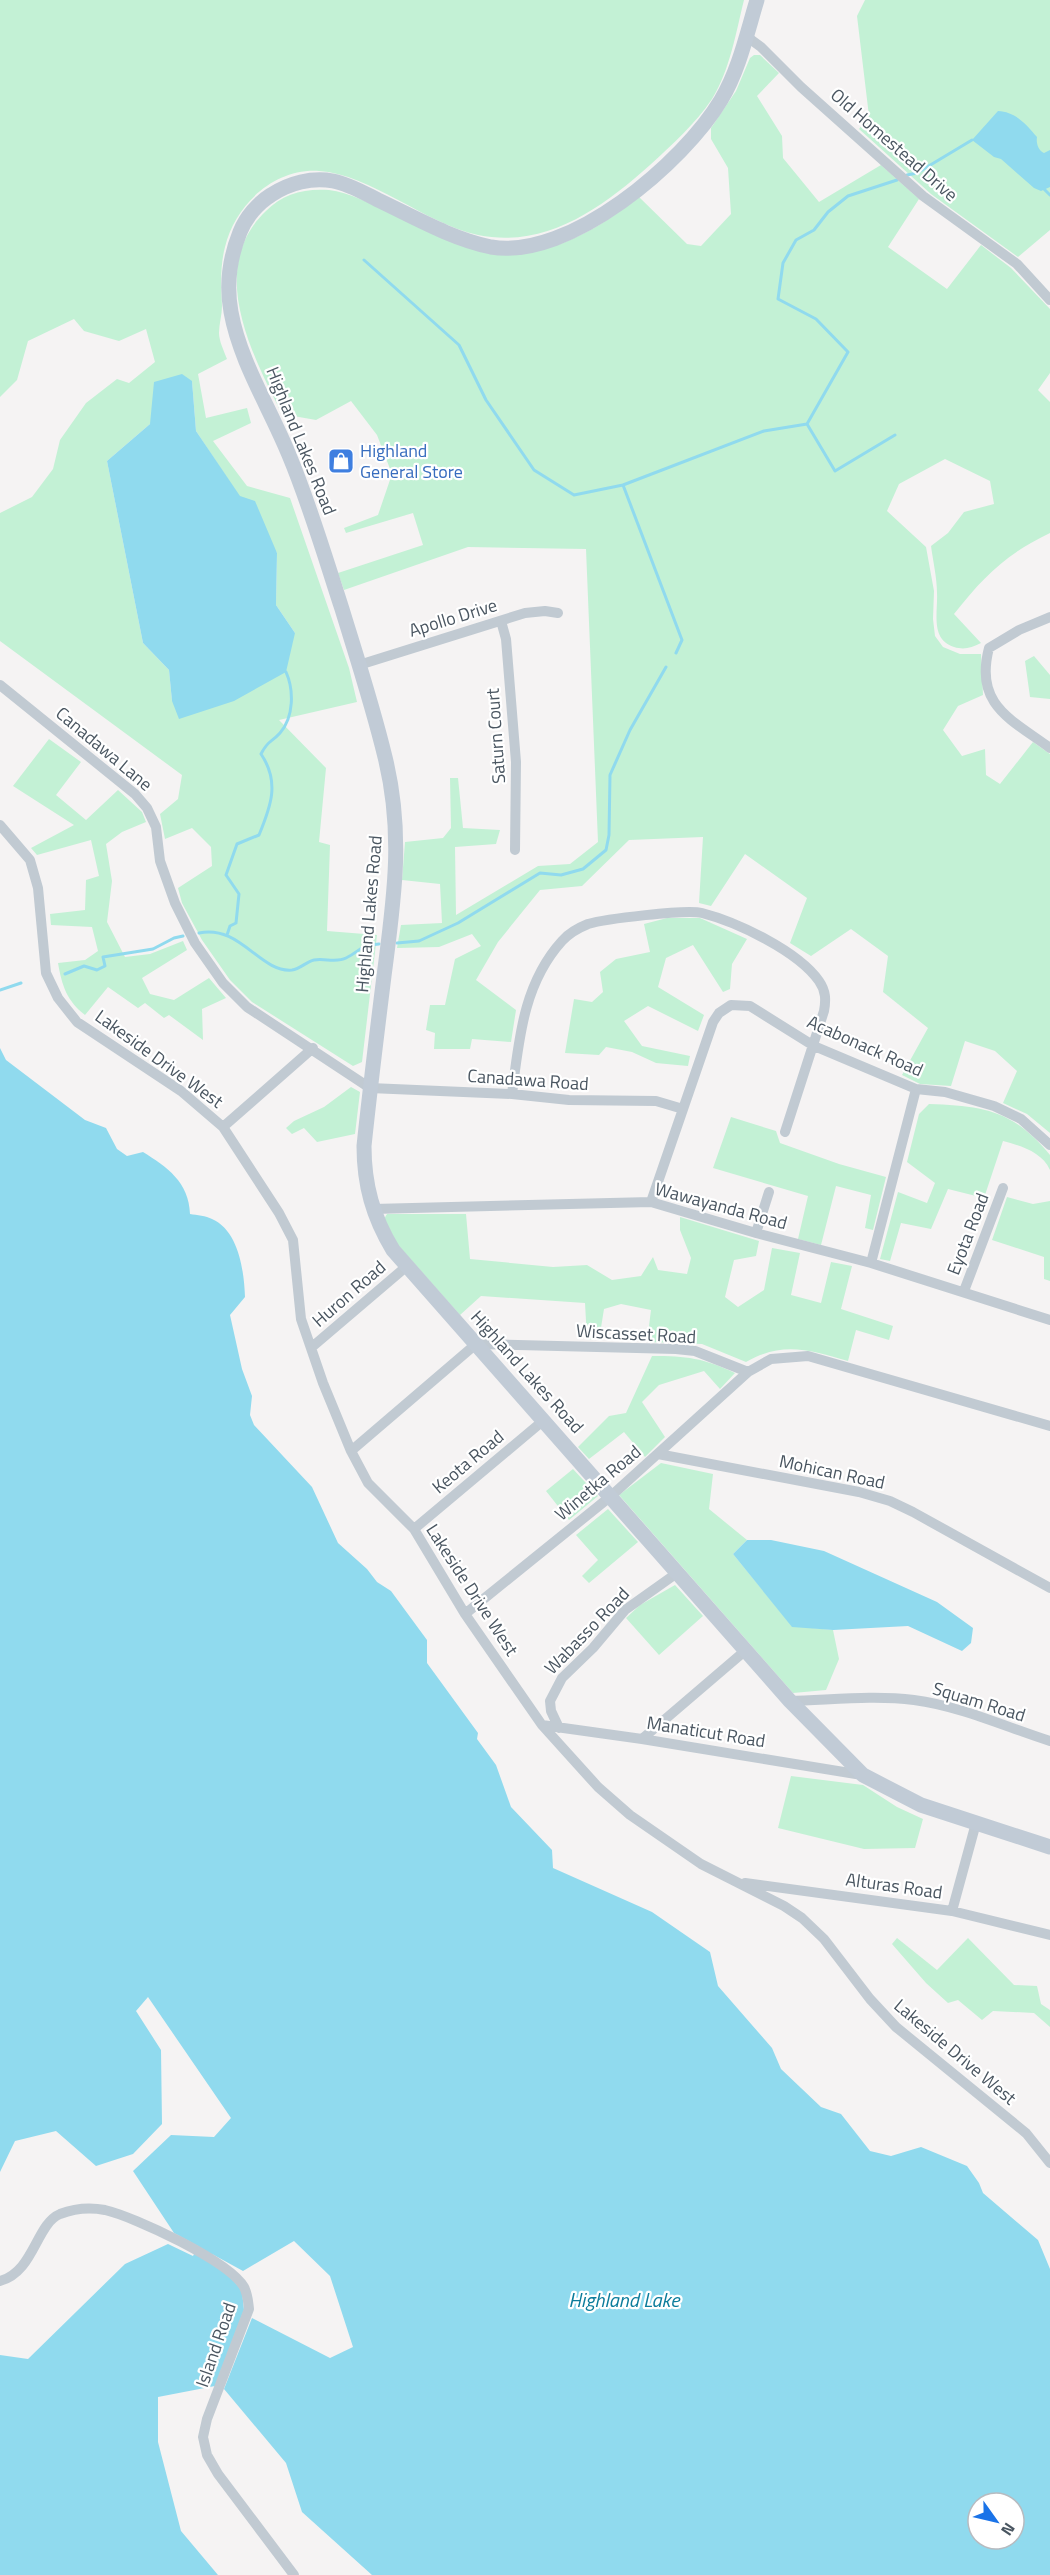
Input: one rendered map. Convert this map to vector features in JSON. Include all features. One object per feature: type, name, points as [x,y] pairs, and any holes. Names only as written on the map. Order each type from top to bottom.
[{"type":"street","name":"Highland Lakes Road","points":[[757,0],[728,87],[706,123],[665,165],[633,192],[604,214],[569,234],[528,246],[492,247],[453,235],[351,187],[318,180],[282,188],[265,198],[243,226],[234,248],[229,279],[231,311],[237,337],[304,493],[359,665],[386,759],[395,806],[396,874],[370,1088],[364,1164],[365,1182],[373,1209],[387,1240],[407,1266],[790,1701],[863,1775],[921,1805],[1050,1847]]},
{"type":"street","name":"Old Homestead Drive","points":[[746,36],[761,47],[801,87],[923,196],[1017,264],[1050,300]]},
{"type":"street","name":"Apollo Drive","points":[[359,665],[535,611],[558,613]]},
{"type":"street","points":[[1050,617],[997,642],[989,648],[985,662],[988,694],[996,706],[1018,726],[1050,748]]},
{"type":"street","name":"Saturn Court","points":[[501,621],[506,639],[516,762],[514,850]]},
{"type":"street","name":"Canadawa Lane","points":[[0,685],[128,788],[147,808],[156,827],[160,861],[175,903],[223,983],[247,1007],[313,1048],[370,1088]]},
{"type":"street","name":"Lakeside Drive West","points":[[0,825],[30,860],[38,888],[46,973],[66,1010],[77,1022],[201,1106],[223,1127],[279,1213],[293,1240],[302,1319],[351,1451],[368,1483],[414,1529],[465,1614],[542,1725],[598,1787],[630,1815],[701,1864],[784,1906],[802,1918],[825,1939],[870,1999],[896,2027],[1026,2133],[1050,2163]]},
{"type":"street","points":[[512,1094],[523,1020],[536,979],[548,957],[563,939],[575,929],[606,920],[700,913],[738,926],[769,942],[805,967],[822,987],[825,1003],[814,1046],[785,1132]]},
{"type":"street","name":"Acabonack Road","points":[[651,1202],[713,1022],[719,1013],[731,1005],[744,1005],[758,1010],[814,1046],[916,1089],[945,1092],[994,1106],[1021,1119],[1050,1145]]},
{"type":"street","points":[[223,1127],[313,1048]]},
{"type":"street","name":"Canadawa Road","points":[[370,1088],[512,1094],[569,1100],[656,1101],[683,1109]]},
{"type":"street","points":[[871,1263],[916,1089]]},
{"type":"street","name":"Eyota Road","points":[[964,1292],[1003,1188]]},
{"type":"street","points":[[756,1233],[769,1192]]},
{"type":"street","name":"Wawayanda Road","points":[[373,1209],[651,1202],[756,1233],[871,1263],[1050,1320]]},
{"type":"street","name":"Huron Road","points":[[312,1347],[407,1266]]},
{"type":"street","points":[[351,1451],[477,1344]]},
{"type":"street","name":"Wiscasset Road","points":[[477,1344],[676,1349],[695,1351],[748,1372]]},
{"type":"street","points":[[748,1372],[771,1359],[807,1356],[1050,1426]]},
{"type":"street","name":"Winetka Road","points":[[465,1614],[611,1496],[748,1372]]},
{"type":"street","name":"Keota Road","points":[[414,1529],[544,1420]]},
{"type":"street","name":"Mohican Road","points":[[658,1454],[859,1492],[890,1501],[1050,1588]]},
{"type":"street","name":"Wabasso Road","points":[[558,1728],[550,1711],[550,1701],[562,1678],[594,1648],[625,1610],[677,1573]]},
{"type":"street","points":[[642,1738],[746,1650]]},
{"type":"street","name":"Squam Road","points":[[790,1701],[888,1698],[914,1700],[941,1705],[1050,1741]]},
{"type":"street","name":"Manaticut Road","points":[[542,1725],[642,1738],[863,1775]]},
{"type":"street","points":[[952,1911],[976,1822]]},
{"type":"street","name":"Alturas Road","points":[[732,1881],[952,1911],[1050,1935]]},
{"type":"street","name":"Island Road","points":[[0,2281],[24,2264],[48,2224],[57,2215],[82,2209],[105,2210],[159,2231],[210,2259],[243,2285],[248,2296],[249,2309],[207,2419],[203,2437],[207,2455],[218,2474],[294,2575]]},
{"type":"green space","points":[[0,0],[744,0],[728,63],[718,88],[705,108],[675,141],[632,181],[592,210],[571,221],[527,236],[503,238],[478,235],[438,221],[358,181],[338,174],[319,171],[302,172],[272,183],[247,204],[230,232],[222,261],[222,309],[219,333],[227,359],[198,374],[206,418],[247,408],[251,423],[213,441],[247,486],[290,498],[349,668],[357,702],[279,720],[326,768],[319,842],[330,845],[327,931],[377,935],[362,1062],[353,1066],[252,1002],[230,980],[202,940],[182,903],[178,888],[212,866],[211,847],[192,828],[165,839],[160,814],[178,799],[182,775],[0,641],[0,513],[32,497],[53,469],[60,440],[86,403],[117,379],[129,383],[155,362],[146,329],[119,341],[84,331],[74,319],[28,341],[17,380],[0,397]],"holes":[[[192,381],[196,431],[277,553],[276,605],[295,633],[172,701],[169,670],[143,643],[107,461],[150,424]]]},
{"type":"green space","points":[[865,0],[1050,0],[1050,230],[1018,257],[931,194],[859,129],[869,116],[857,16]]},
{"type":"green space","points":[[760,55],[779,73],[757,96],[782,136],[783,158],[819,202],[881,165],[919,199],[888,247],[947,289],[981,245],[1011,268],[1050,309],[1050,373],[1038,390],[1050,402],[1050,533],[1021,549],[997,567],[975,588],[954,614],[981,643],[961,648],[946,643],[941,638],[937,624],[937,587],[931,546],[948,533],[964,512],[994,504],[990,481],[945,459],[899,484],[887,511],[926,547],[934,591],[935,636],[943,647],[960,654],[981,654],[983,695],[958,706],[943,730],[962,756],[985,749],[986,775],[1000,784],[1033,742],[1050,754],[1050,1133],[1027,1114],[1003,1103],[1017,1071],[995,1051],[965,1041],[951,1086],[920,1084],[902,1075],[928,1028],[883,992],[888,956],[851,929],[811,956],[790,943],[807,898],[745,854],[711,906],[699,903],[703,837],[629,840],[582,886],[540,890],[498,942],[476,980],[516,1010],[511,1042],[472,1039],[470,1049],[434,1049],[435,1033],[426,1030],[430,1005],[445,1005],[455,959],[481,946],[472,934],[439,947],[397,948],[401,925],[442,923],[440,884],[402,880],[405,842],[443,838],[451,828],[450,778],[458,778],[463,828],[500,830],[496,844],[455,847],[456,915],[538,866],[570,864],[598,842],[586,549],[468,547],[344,590],[338,573],[423,545],[413,513],[346,533],[344,528],[378,515],[392,474],[377,435],[351,401],[316,420],[282,414],[258,365],[240,311],[237,284],[239,258],[248,234],[266,211],[279,200],[303,191],[329,190],[344,193],[490,254],[511,254],[531,252],[570,240],[606,221],[639,197],[687,244],[701,246],[731,214],[728,168],[711,139],[711,128],[736,91],[750,58]]},
{"type":"green space","points":[[1034,656],[1050,675],[1050,699],[1030,697],[1025,661]]},
{"type":"green space","points":[[49,739],[81,762],[56,795],[86,820],[118,790],[142,812],[146,822],[122,832],[106,844],[112,881],[107,922],[125,957],[150,954],[183,941],[187,950],[142,978],[150,994],[174,1000],[209,978],[226,998],[202,1009],[203,1040],[169,1015],[164,1018],[145,1003],[138,1008],[108,987],[85,1015],[66,992],[58,963],[85,960],[98,951],[92,927],[51,925],[50,914],[85,910],[86,880],[99,876],[91,840],[37,855],[31,848],[74,825],[13,786]]},
{"type":"green space","points":[[667,918],[700,918],[747,939],[732,964],[730,989],[723,992],[693,945],[666,958],[658,987],[704,1015],[698,1031],[648,1006],[624,1021],[642,1046],[690,1056],[688,1066],[656,1063],[632,1052],[606,1047],[599,1055],[565,1053],[574,999],[592,1002],[603,992],[600,972],[616,959],[650,952],[644,924]]},
{"type":"green space","points":[[351,1087],[360,1092],[355,1134],[317,1142],[304,1128],[292,1134],[286,1128],[294,1121],[324,1107]]},
{"type":"green space","points":[[929,1104],[982,1109],[1010,1120],[1023,1128],[1050,1155],[1050,1170],[1036,1154],[1003,1141],[984,1198],[948,1189],[931,1229],[901,1223],[890,1261],[880,1259],[898,1192],[927,1203],[935,1183],[907,1162],[919,1114]]},
{"type":"green space","points":[[731,1117],[776,1131],[780,1143],[839,1164],[886,1177],[873,1230],[865,1228],[871,1195],[836,1186],[821,1245],[798,1239],[808,1196],[713,1168]]},
{"type":"green space","points":[[1007,1197],[1033,1204],[1050,1201],[1050,1281],[1044,1279],[1044,1257],[992,1240]]},
{"type":"green space","points":[[387,1214],[466,1214],[470,1259],[553,1267],[587,1265],[612,1280],[641,1276],[653,1257],[658,1270],[687,1274],[691,1258],[680,1230],[680,1217],[759,1241],[756,1256],[734,1260],[725,1297],[738,1307],[764,1290],[772,1248],[800,1253],[791,1295],[821,1303],[831,1262],[852,1266],[841,1309],[893,1326],[889,1340],[856,1330],[848,1361],[808,1351],[784,1350],[759,1355],[746,1362],[702,1344],[647,1342],[651,1310],[621,1304],[604,1309],[599,1340],[587,1339],[585,1303],[481,1296],[460,1315],[398,1245],[384,1219]]},
{"type":"green space","points":[[652,1356],[695,1359],[735,1373],[720,1389],[704,1371],[659,1385],[642,1402],[665,1437],[645,1457],[624,1432],[589,1459],[578,1447],[609,1416],[626,1413]]},
{"type":"green space","points":[[661,1463],[713,1474],[709,1509],[747,1540],[733,1554],[792,1626],[833,1630],[839,1659],[826,1690],[793,1693],[619,1495]]},
{"type":"green space","points":[[573,1469],[598,1496],[569,1520],[546,1491]]},
{"type":"green space","points":[[608,1509],[638,1542],[589,1583],[582,1576],[598,1560],[576,1535]]},
{"type":"green space","points":[[675,1585],[703,1616],[659,1655],[626,1618],[640,1605]]},
{"type":"green space","points":[[791,1776],[863,1785],[897,1807],[923,1819],[915,1848],[864,1849],[778,1828]]},
{"type":"green space","points":[[897,1938],[937,1970],[968,1938],[1014,1985],[1037,1986],[1041,2004],[1050,2010],[1050,2027],[1034,2013],[993,2011],[982,2020],[958,2000],[948,2003],[926,1983],[892,1944]]},
{"type":"water","points":[[998,111],[1010,114],[1029,128],[1037,137],[1037,144],[1044,153],[1050,150],[1050,187],[1041,191],[1034,188],[1001,159],[994,157],[972,140]]},
{"type":"water","points":[[182,374],[192,381],[196,431],[240,496],[255,501],[277,553],[276,605],[295,633],[286,672],[234,701],[179,719],[172,701],[169,670],[143,643],[107,461],[150,424],[154,382]]},
{"type":"water","name":"Highland Lake","points":[[0,1048],[6,1060],[85,1120],[106,1128],[117,1149],[127,1156],[143,1152],[168,1170],[186,1193],[190,1214],[212,1219],[228,1233],[238,1253],[243,1276],[245,1297],[230,1315],[242,1369],[252,1396],[250,1415],[254,1425],[312,1487],[338,1543],[367,1569],[377,1582],[391,1591],[427,1640],[427,1663],[478,1733],[477,1739],[496,1765],[511,1807],[552,1850],[553,1868],[652,1912],[710,1952],[718,1986],[772,2048],[781,2069],[821,2107],[841,2114],[870,2151],[891,2156],[921,2147],[967,2166],[983,2193],[1038,2240],[1050,2269],[1050,2575],[372,2575],[302,2512],[286,2463],[224,2389],[252,2318],[330,2358],[353,2347],[330,2276],[294,2241],[243,2271],[212,2254],[242,2291],[244,2310],[215,2386],[158,2397],[158,2442],[181,2531],[218,2575],[0,2575],[0,2355],[28,2359],[125,2264],[168,2244],[193,2256],[198,2246],[174,2233],[133,2171],[171,2135],[214,2137],[231,2118],[148,1997],[136,2011],[161,2050],[162,2124],[133,2154],[96,2166],[56,2131],[15,2141],[0,2172]]},
{"type":"water","points":[[747,1540],[771,1540],[824,1551],[937,1602],[973,1628],[971,1643],[962,1651],[908,1626],[833,1630],[792,1627],[733,1554]]},
{"type":"waterway","points":[[907,175],[917,173],[972,140]]},
{"type":"waterway","points":[[807,424],[848,352],[816,319],[778,299],[783,263],[796,240],[814,230],[828,212],[848,196],[897,180]]},
{"type":"waterway","points":[[1044,189],[1050,195]]},
{"type":"waterway","points":[[364,260],[459,345],[486,400],[534,470],[574,495],[623,485]]},
{"type":"waterway","points":[[676,653],[682,640],[623,485],[764,431],[807,424],[835,471],[895,435]]},
{"type":"waterway","points":[[397,943],[419,941],[458,923],[540,873],[561,875],[583,869],[606,850],[609,835],[610,775],[630,730],[666,667]]},
{"type":"waterway","points":[[227,935],[230,926],[236,923],[239,894],[226,875],[237,844],[259,835],[270,804],[272,784],[267,764],[261,754],[285,727],[288,719],[291,695],[286,672]]},
{"type":"waterway","points":[[199,933],[213,932],[226,935],[270,964],[280,969],[292,970],[314,960],[342,959],[364,947],[379,944]]},
{"type":"waterway","points":[[65,974],[84,966],[97,970],[105,966],[103,957],[153,949],[183,936]]},
{"type":"waterway","points":[[0,990],[21,983]]},
{"type":"place","name":"Highland General Store","points":[[341,461]]}]
